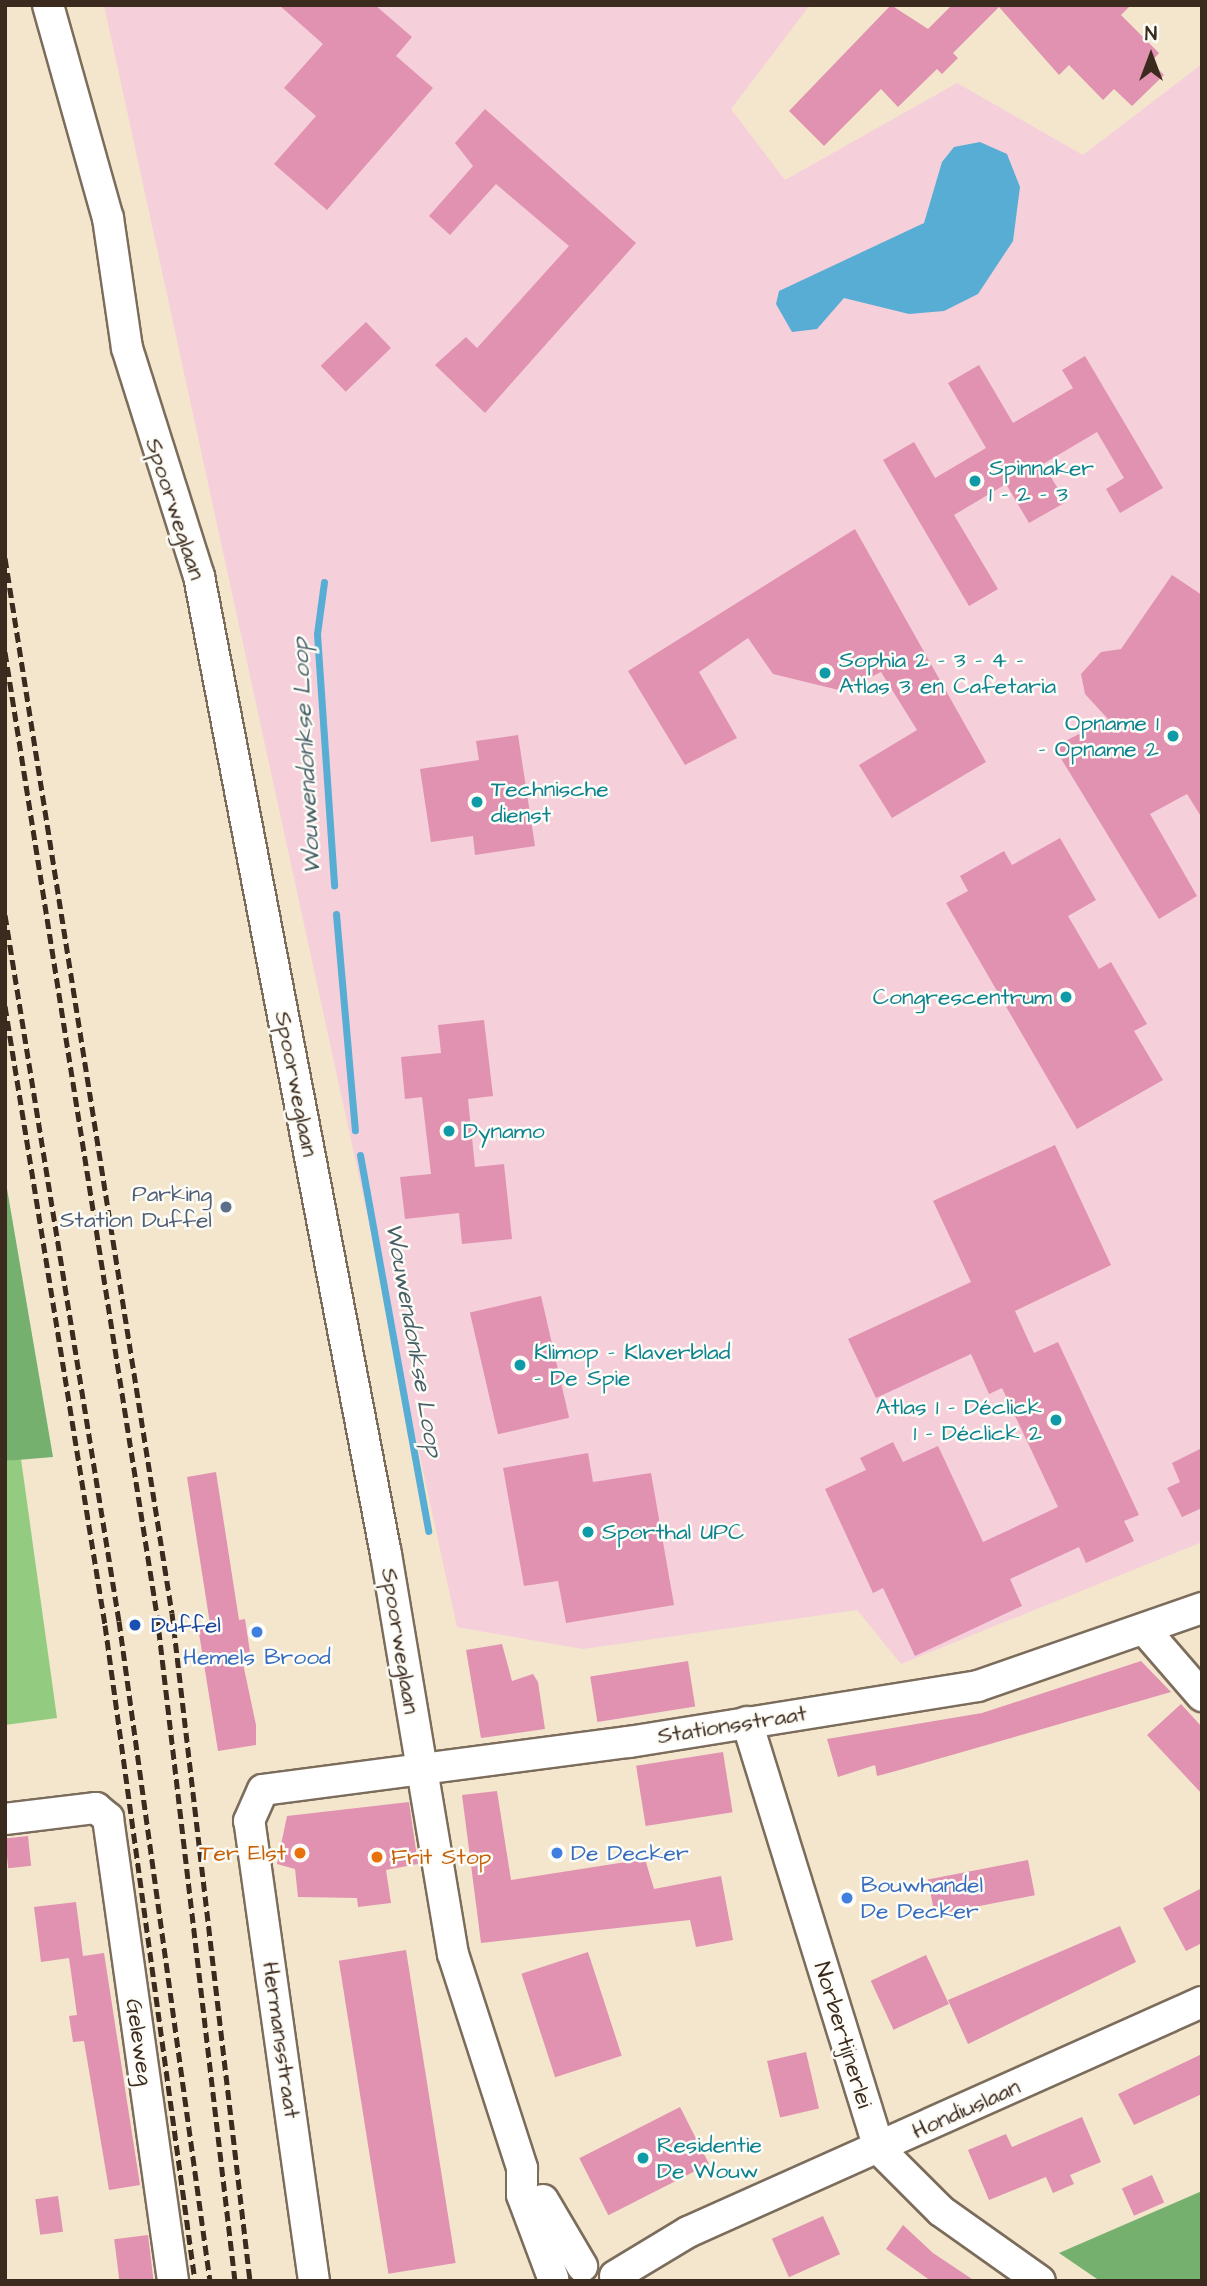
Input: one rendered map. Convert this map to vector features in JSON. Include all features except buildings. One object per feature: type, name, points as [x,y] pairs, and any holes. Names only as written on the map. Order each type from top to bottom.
[{"type":"street","name":"Spoorweglaan","points":[[48,5],[108,218],[130,360],[199,576],[421,1767],[453,1954],[522,2168],[582,2266]]},
{"type":"street","name":"Stationsstraat","points":[[254,1799],[287,1785],[747,1722],[978,1686],[1202,1608]]},
{"type":"street","points":[[1144,1629],[1202,1696]]},
{"type":"street","name":"Norbertijnerlei","points":[[747,1722],[879,2149],[941,2211],[1040,2281]]},
{"type":"street","name":"Hermansstraat","points":[[254,1799],[249,1821],[314,2281]]},
{"type":"street","name":"Geleweg","points":[[5,1819],[96,1808],[108,1818],[173,2281]]},
{"type":"street","name":"Hondiuslaan","points":[[582,2266],[617,2279],[688,2232],[730,2216],[1202,2002]]},
{"type":"street","name":"Spoorweglaan","points":[[522,2168],[523,2195],[552,2279]]},
{"type":"street","name":"Hondiuslaan","points":[[649,2281],[730,2216]]},
{"type":"street","points":[[552,2279],[582,2266]]},
{"type":"shaded area","points":[[104,5],[810,5],[731,109],[785,180],[957,83],[1083,155],[1202,64],[1202,1542],[901,1664],[857,1610],[583,1649],[457,1627]]},
{"type":"green space","points":[[5,1177],[53,1457],[5,1461]]},
{"type":"green space","points":[[21,1459],[57,1718],[5,1725],[5,1461]]},
{"type":"green space","points":[[1202,2191],[1202,2281],[1100,2281],[1059,2253]]},
{"type":"water","points":[[980,142],[1007,154],[1020,187],[1013,241],[978,294],[944,311],[909,314],[844,298],[817,329],[792,332],[776,304],[779,291],[924,223],[942,162],[954,147]]},
{"type":"waterway","name":"Wouwendonkse Loop","points":[[324,582],[317,634],[334,885]]},
{"type":"waterway","name":"Wouwendonkse Loop","points":[[336,914],[355,1130]]},
{"type":"waterway","name":"Wouwendonkse Loop","points":[[360,1155],[428,1531]]},
{"type":"railway","points":[[5,558],[172,1613],[250,2281]]},
{"type":"railway","points":[[5,652],[157,1615],[235,2281]]},
{"type":"railway","points":[[5,915],[119,1621],[210,2281]]},
{"type":"railway","points":[[5,1006],[105,1625],[195,2281]]},
{"type":"place","name":"Spinnaker 1 - 2 - 3","points":[[975,481]]},
{"type":"place","name":"Sophia 2 - 3 - 4 - Atlas 3 en Cafetaria","points":[[825,673]]},
{"type":"place","name":"Opname 1 - Opname 2","points":[[1173,736]]},
{"type":"place","name":"Technische dienst","points":[[477,802]]},
{"type":"place","name":"Congrescentrum","points":[[1066,997]]},
{"type":"place","name":"Dynamo","points":[[449,1131]]},
{"type":"place","name":"Parking Station Duffel","points":[[226,1207]]},
{"type":"place","name":"Klimop - Klaverblad - De Spie","points":[[520,1365]]},
{"type":"place","name":"Atlas 1 - Déclick 1 - Déclick 2","points":[[1056,1420]]},
{"type":"place","name":"Sporthal UPC","points":[[588,1532]]},
{"type":"place","name":"Duffel","points":[[135,1625]]},
{"type":"place","name":"Hemels Brood","points":[[257,1632]]},
{"type":"place","name":"Ter Elst","points":[[300,1853]]},
{"type":"place","name":"De Decker","points":[[557,1853]]},
{"type":"place","name":"Frit Stop","points":[[377,1857]]},
{"type":"place","name":"Bouwhandel De Decker","points":[[847,1898]]},
{"type":"place","name":"Residentie De Wouw","points":[[643,2158]]}]
